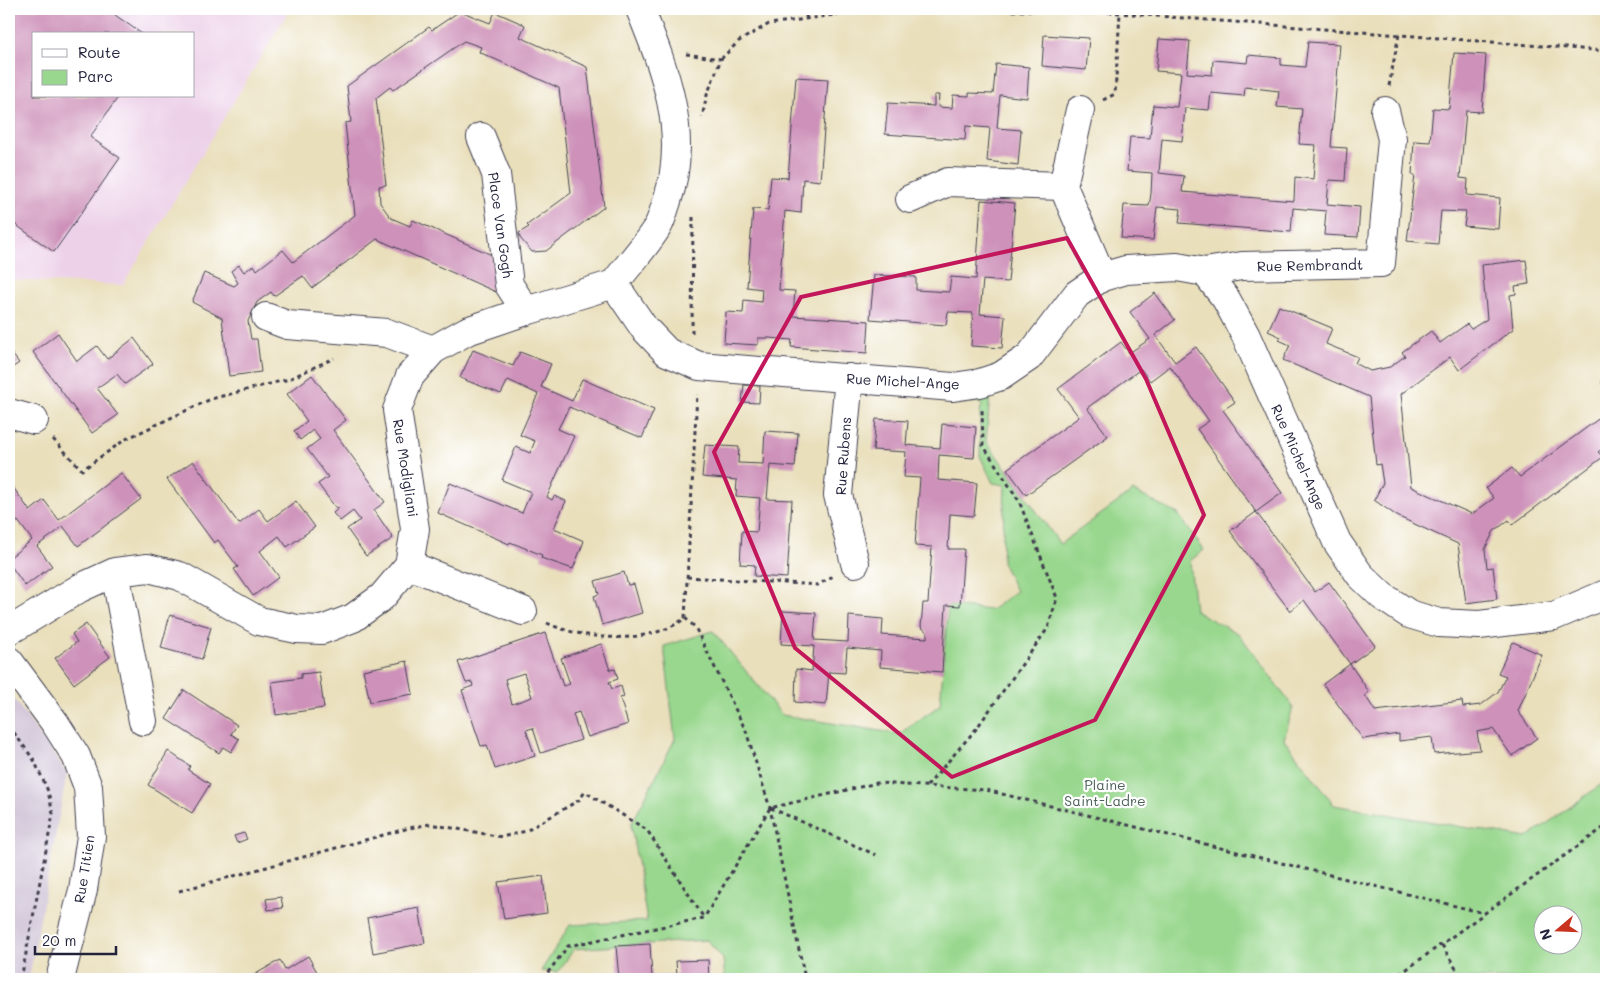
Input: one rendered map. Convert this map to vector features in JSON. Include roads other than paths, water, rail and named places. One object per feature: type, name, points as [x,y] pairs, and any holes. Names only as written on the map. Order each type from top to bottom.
[{"type":"street","points":[[614,284],[659,225],[671,190],[678,149],[674,117],[657,50],[640,9]]},
{"type":"street","points":[[1080,110],[1063,186],[1102,277]]},
{"type":"street","name":"Rue Rembrandt","points":[[1205,272],[1242,266],[1381,263],[1392,139],[1384,111]]},
{"type":"street","name":"Place Van Gogh","points":[[480,137],[496,174],[509,285],[526,311]]},
{"type":"street","points":[[910,199],[948,182],[1063,186]]},
{"type":"street","name":"Rue Michel-Ange","points":[[614,284],[644,328],[668,352],[699,366],[953,387],[980,383],[1000,376],[1029,357],[1077,294],[1102,277],[1126,270],[1177,267],[1205,272],[1226,299],[1246,336],[1337,542],[1360,575],[1382,596],[1409,614],[1439,623],[1479,626],[1554,616],[1606,594]]},
{"type":"street","name":"Rue Modigliani","points":[[409,565],[415,529],[397,410],[410,376],[432,350],[467,331],[614,284]]},
{"type":"street","points":[[266,317],[287,325],[387,333],[432,350]]},
{"type":"street","name":"Rue Rubens","points":[[849,378],[838,495],[855,563]]},
{"type":"street","points":[[9,631],[80,588],[116,572],[148,568],[180,576],[259,621],[297,629],[322,630],[354,618],[382,597],[409,565],[523,611]]},
{"type":"street","points":[[116,572],[143,721]]},
{"type":"street","name":"Rue Titien","points":[[9,661],[55,723],[76,756],[88,787],[91,836],[83,890],[60,979]]},
{"type":"park label","name":"Plaine Saint-Ladre","points":[[1105,792]]}]
